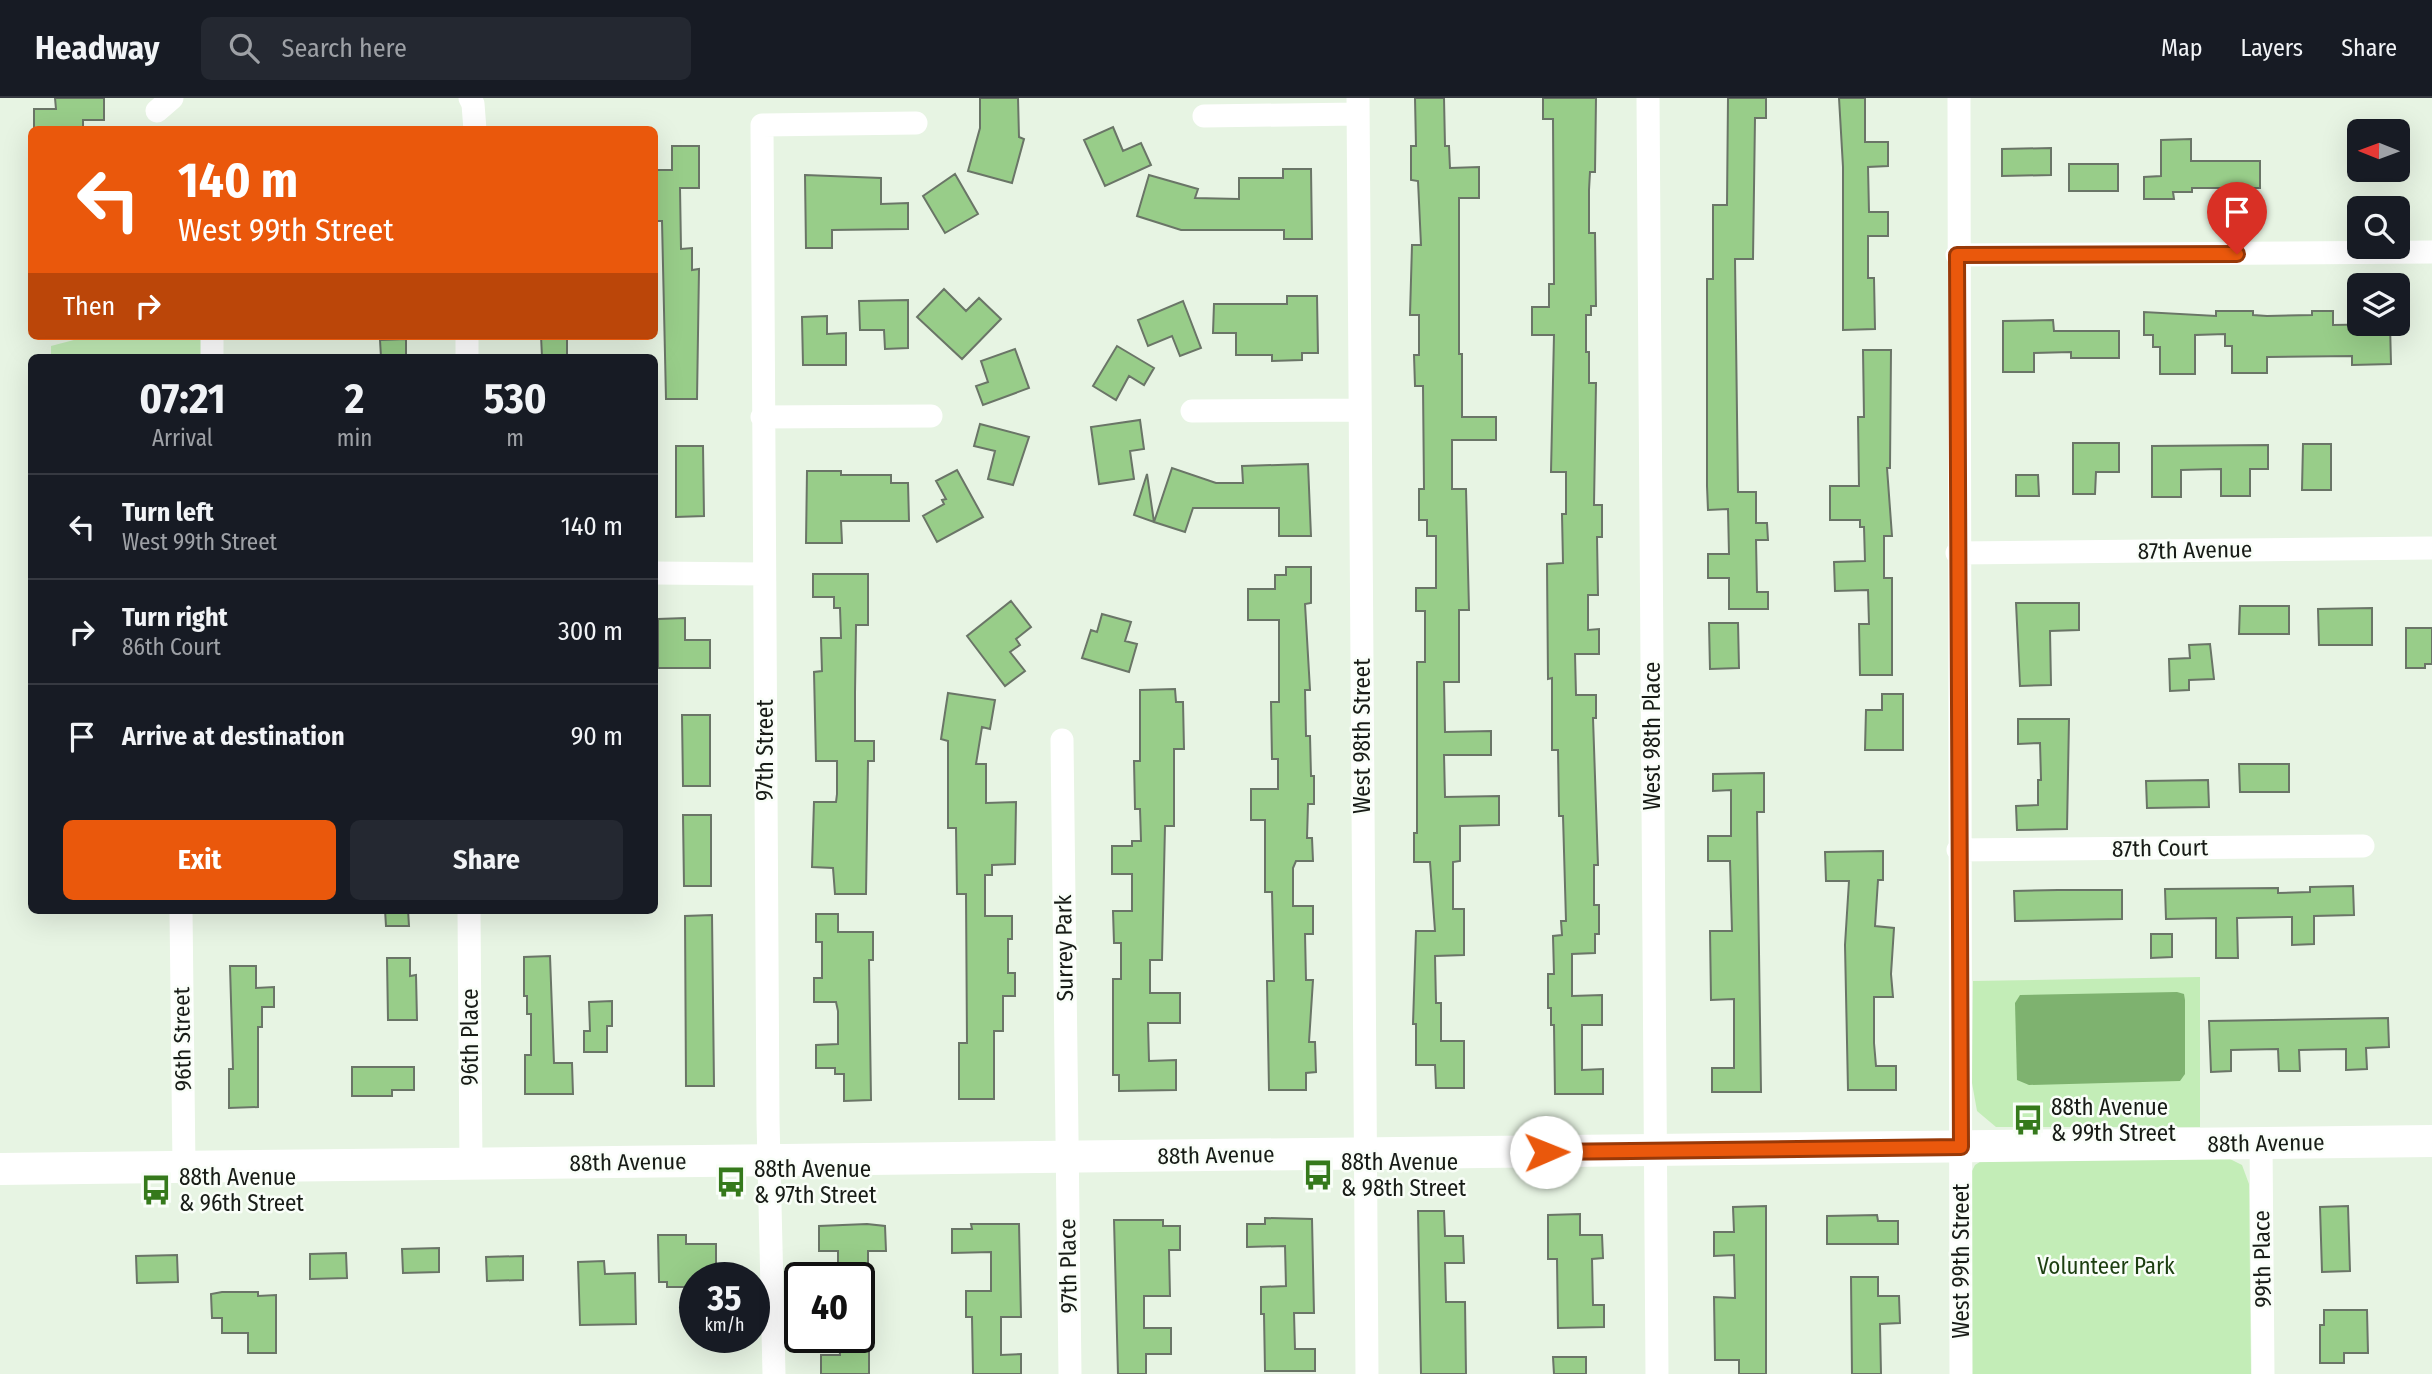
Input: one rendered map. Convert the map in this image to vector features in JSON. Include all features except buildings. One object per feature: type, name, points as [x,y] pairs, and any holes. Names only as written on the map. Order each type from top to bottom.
[{"type":"street","points":[[470,98],[475,112],[475,126]]},
{"type":"street","name":"West 98th Place","points":[[1648,98],[1657,1374]]},
{"type":"street","name":"West 99th Street","points":[[1959,98],[1957,553],[1961,1374]]},
{"type":"street","points":[[1204,116],[1358,106]]},
{"type":"street","name":"West 98th Street","points":[[1358,106],[1367,1374]]},
{"type":"street","name":"97th Street","points":[[774,1374],[761,417],[762,125],[916,123]]},
{"type":"street","points":[[1957,255],[2432,252]]},
{"type":"street","points":[[1192,411],[1360,410]]},
{"type":"street","points":[[761,417],[931,416]]},
{"type":"street","name":"87th Avenue","points":[[1957,553],[2432,548]]},
{"type":"street","points":[[658,573],[764,574]]},
{"type":"street","name":"Surrey Park","points":[[1062,740],[1066,1157]]},
{"type":"street","name":"87th Court","points":[[1958,850],[2363,846]]},
{"type":"street","name":"96th Street","points":[[181,914],[184,1167]]},
{"type":"street","name":"96th Place","points":[[469,914],[471,1164]]},
{"type":"street","name":"88th Avenue","points":[[0,1169],[2432,1141]]},
{"type":"street","name":"99th Place","points":[[2261,1143],[2263,1374]]},
{"type":"street","name":"97th Place","points":[[1066,1157],[1070,1374]]},
{"type":"green space","points":[[74,340],[202,340],[202,354],[51,354],[51,346]]},
{"type":"green space","points":[[2200,977],[2200,1127],[1996,1127],[1977,1111],[1972,1083],[1973,981]]},
{"type":"green space","name":"Volunteer Park","points":[[2230,1159],[2242,1165],[2249,1184],[2251,1374],[1972,1374],[1970,1175],[1975,1165],[1983,1160]]},
{"type":"shaded area","points":[[2184,994],[2185,1000],[2185,1074],[2180,1081],[2029,1085],[2017,1080],[2015,1003],[2020,995]]},
{"type":"place","name":"88th Avenue & 99th Street","points":[[2028,1120]]},
{"type":"place","name":"88th Avenue & 98th Street","points":[[1318,1175]]},
{"type":"place","name":"88th Avenue & 97th Street","points":[[731,1182]]},
{"type":"place","name":"88th Avenue & 96th Street","points":[[156,1190]]},
{"type":"route","points":[[1546,1152],[1961,1147],[1957,255],[2237,254]]}]
